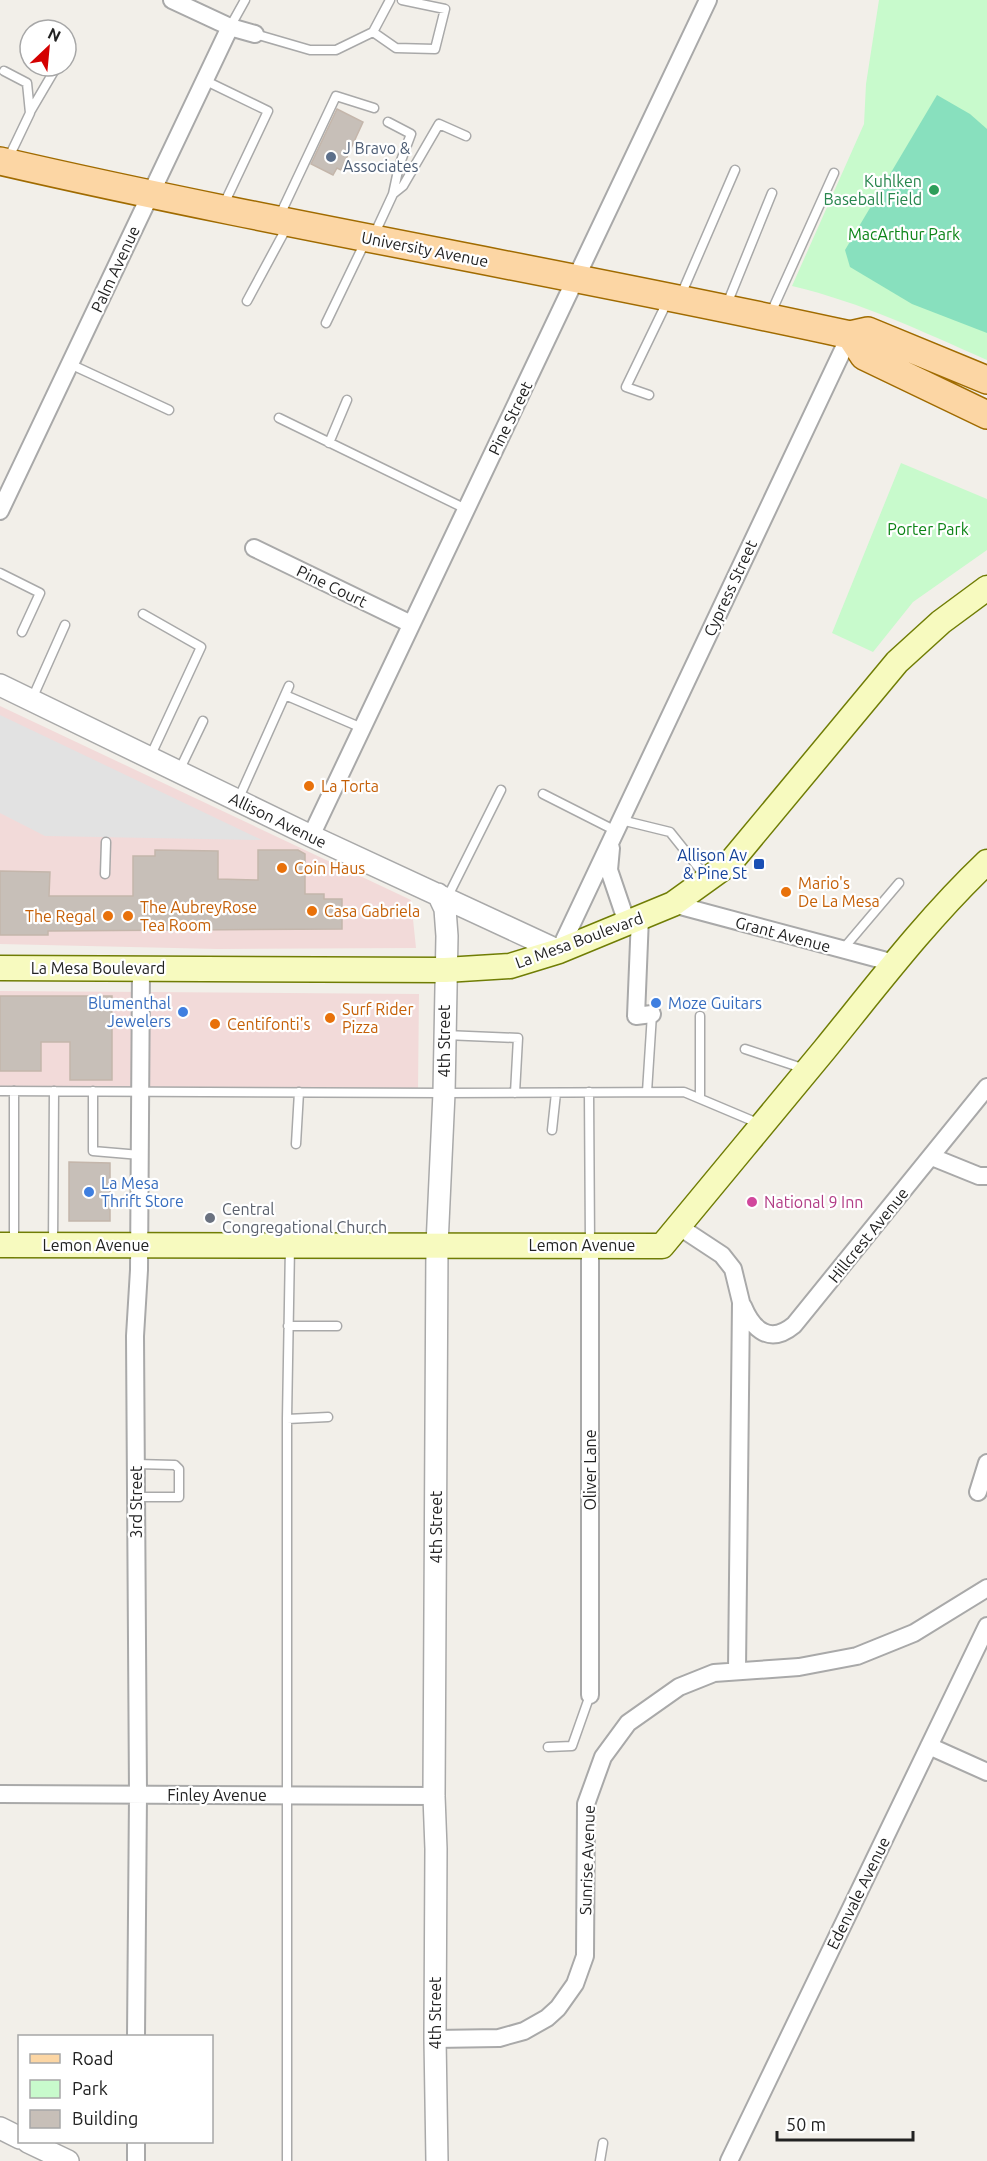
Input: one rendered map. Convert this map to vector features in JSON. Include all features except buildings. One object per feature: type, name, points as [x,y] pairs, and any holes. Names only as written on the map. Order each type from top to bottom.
[{"type":"main road","name":"University Avenue","points":[[4,162],[150,194],[726,308],[850,335],[868,331],[987,380]]},
{"type":"main road","points":[[850,335],[864,356],[987,415]]},
{"type":"main road","name":"La Mesa Boulevard","points":[[0,968],[445,970],[510,966],[559,951],[673,904],[730,862],[897,662],[941,622],[987,588]]},
{"type":"main road","name":"Lemon Avenue","points":[[7,1245],[662,1246],[894,963],[963,885],[987,862]]},
{"type":"street","points":[[172,0],[230,27],[255,34]]},
{"type":"street","name":"Pine Street","points":[[311,836],[708,0]]},
{"type":"street","name":"Palm Avenue","points":[[0,511],[230,27]]},
{"type":"street","name":"Cypress Street","points":[[559,951],[850,335]]},
{"type":"street","name":"Pine Court","points":[[254,548],[411,624]]},
{"type":"street","name":"Allison Avenue","points":[[0,685],[311,836],[559,951]]},
{"type":"street","name":"Cypress Street","points":[[616,831],[609,870],[634,920]]},
{"type":"street","name":"4th Street","points":[[437,2161],[434,1796],[437,1245],[444,1093],[447,936],[442,896]]},
{"type":"street","name":"Grant Avenue","points":[[673,904],[894,963]]},
{"type":"street","points":[[634,920],[636,1016],[652,1014]]},
{"type":"street","name":"3rd Street","points":[[136,2035],[138,1794],[135,1336],[139,1245],[141,968]]},
{"type":"street","name":"Hillcrest Avenue","points":[[678,1226],[722,1255],[733,1269],[741,1302],[755,1328],[761,1332],[775,1334],[788,1330],[987,1088]]},
{"type":"street","points":[[932,1157],[979,1176],[987,1176]]},
{"type":"street","name":"Oliver Lane","points":[[590,1245],[590,1695]]},
{"type":"street","name":"Hillcrest Avenue","points":[[737,1670],[741,1302]]},
{"type":"street","points":[[978,1492],[987,1463]]},
{"type":"street","name":"Sunrise Avenue","points":[[435,2038],[499,2038],[536,2026],[563,2003],[575,1984],[585,1956],[586,1804],[603,1757],[628,1723],[678,1687],[714,1673],[799,1667],[857,1656],[914,1633],[987,1588]]},
{"type":"street","name":"Edenvale Avenue","points":[[729,2161],[987,1626]]},
{"type":"street","points":[[929,1746],[987,1772]]},
{"type":"street","name":"Finley Avenue","points":[[0,1794],[434,1796]]},
{"type":"street","points":[[0,2128],[18,2137]]},
{"type":"street","points":[[30,2143],[68,2161]]},
{"type":"street","points":[[136,2143],[136,2161]]},
{"type":"lane","points":[[230,27],[245,0]]},
{"type":"lane","points":[[255,34],[310,50],[336,50],[373,32],[390,0]]},
{"type":"lane","points":[[373,32],[396,48],[435,49],[444,9],[402,0]]},
{"type":"lane","points":[[4,71],[27,83],[30,112]]},
{"type":"lane","points":[[4,162],[50,78]]},
{"type":"lane","points":[[204,80],[267,111],[222,208]]},
{"type":"lane","points":[[247,301],[336,96],[374,108]]},
{"type":"lane","points":[[326,323],[393,194],[399,165],[411,135],[388,122]]},
{"type":"lane","points":[[393,194],[403,186],[439,124],[466,136]]},
{"type":"lane","points":[[649,395],[626,387],[675,298],[735,170]]},
{"type":"lane","points":[[770,317],[834,173]]},
{"type":"lane","points":[[726,308],[772,193]]},
{"type":"lane","points":[[70,364],[169,410]]},
{"type":"lane","points":[[329,443],[347,400]]},
{"type":"lane","points":[[279,418],[466,509]]},
{"type":"lane","points":[[0,573],[40,593],[22,632]]},
{"type":"lane","points":[[142,614],[201,647],[150,758]]},
{"type":"lane","points":[[32,700],[65,626]]},
{"type":"lane","points":[[237,800],[289,686]]},
{"type":"lane","points":[[285,695],[362,728]]},
{"type":"lane","points":[[179,772],[203,721]]},
{"type":"lane","points":[[442,896],[501,790]]},
{"type":"lane","points":[[543,794],[616,831],[670,832],[708,879]]},
{"type":"lane","points":[[105,874],[106,843]]},
{"type":"lane","points":[[843,950],[899,883]]},
{"type":"lane","points":[[647,1092],[652,1014]]},
{"type":"lane","points":[[700,1016],[700,1098]]},
{"type":"lane","points":[[444,1035],[518,1038],[514,1093]]},
{"type":"lane","points":[[745,1049],[808,1070]]},
{"type":"lane","points":[[0,1091],[684,1092],[763,1125]]},
{"type":"lane","points":[[7,1245],[14,1091]]},
{"type":"lane","points":[[53,1245],[54,1091]]},
{"type":"lane","points":[[93,1091],[93,1151],[140,1155]]},
{"type":"lane","points":[[296,1144],[299,1092]]},
{"type":"lane","points":[[589,1092],[590,1245]]},
{"type":"lane","points":[[552,1130],[556,1093]]},
{"type":"lane","points":[[287,2161],[287,1419],[290,1245]]},
{"type":"lane","points":[[288,1326],[337,1326]]},
{"type":"lane","points":[[287,1419],[328,1417]]},
{"type":"lane","points":[[136,1464],[175,1465],[178,1469],[179,1497],[136,1497]]},
{"type":"lane","points":[[548,1747],[572,1746],[590,1695]]},
{"type":"lane","points":[[600,2161],[603,2143]]},
{"type":"shaded area","points":[[0,706],[411,900],[416,948],[218,949],[0,944]]},
{"type":"shaded area","points":[[0,715],[262,840],[45,836],[0,813]]},
{"type":"shaded area","points":[[0,991],[419,994],[418,1089],[0,1086]]},
{"type":"green space","name":"MacArthur Park","points":[[879,0],[987,0],[987,360],[867,309],[792,286],[864,124],[866,84]]},
{"type":"green space","name":"Kuhlken Baseball Field","points":[[937,95],[970,114],[987,129],[987,333],[912,304],[850,267],[845,250]]},
{"type":"green space","name":"Porter Park","points":[[901,463],[987,499],[987,550],[913,602],[873,652],[832,633]]},
{"type":"place","name":"J Bravo & Associates","points":[[331,157]]},
{"type":"place","name":"Kuhlken Baseball Field","points":[[934,190]]},
{"type":"place","name":"La Torta","points":[[309,786]]},
{"type":"place","name":"Allison Av & Pine St","points":[[759,864]]},
{"type":"place","name":"Coin Haus","points":[[282,868]]},
{"type":"place","name":"Mario's De La Mesa","points":[[786,892]]},
{"type":"place","name":"Casa Gabriela","points":[[312,911]]},
{"type":"place","name":"The Regal","points":[[108,916]]},
{"type":"place","name":"The AubreyRose Tea Room","points":[[128,916]]},
{"type":"place","name":"Moze Guitars","points":[[656,1003]]},
{"type":"place","name":"Blumenthal Jewelers","points":[[183,1012]]},
{"type":"place","name":"Surf Rider Pizza","points":[[330,1018]]},
{"type":"place","name":"Centifonti's","points":[[215,1024]]},
{"type":"place","name":"La Mesa Thrift Store","points":[[89,1192]]},
{"type":"place","name":"National 9 Inn","points":[[752,1202]]},
{"type":"place","name":"Central Congregational Church","points":[[210,1218]]}]
